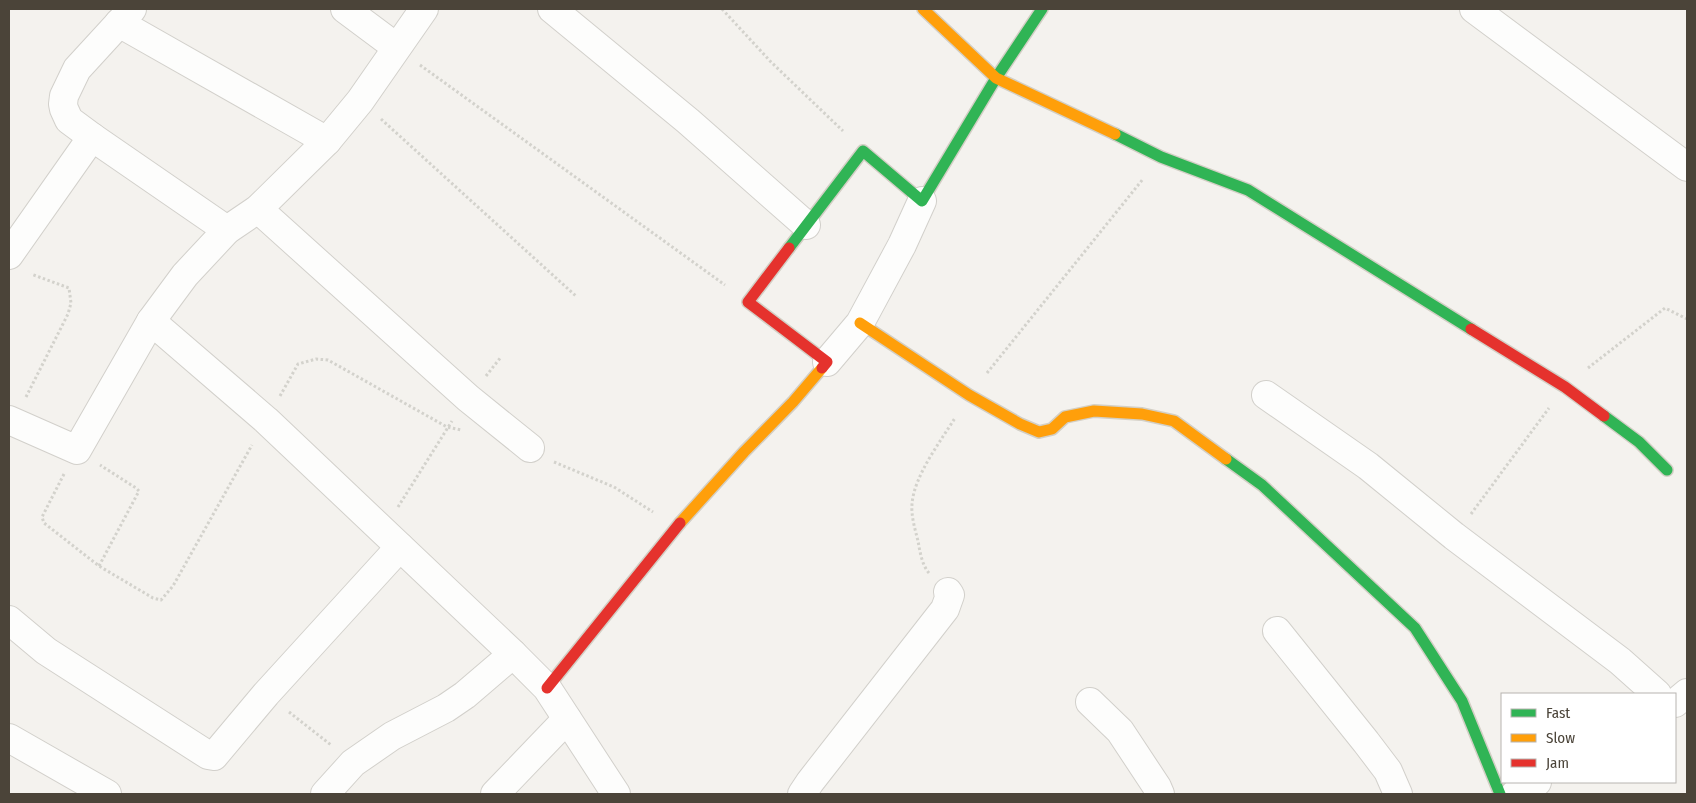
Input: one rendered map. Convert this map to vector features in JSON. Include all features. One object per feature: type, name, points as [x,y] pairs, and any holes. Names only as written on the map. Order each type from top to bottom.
[{"type":"street","points":[[345,9],[396,47]]},
{"type":"street","points":[[11,421],[76,450],[152,321],[185,276],[227,230],[258,208],[327,141],[360,101],[424,9]]},
{"type":"street","points":[[552,9],[688,121],[806,225]]},
{"type":"street","points":[[923,9],[996,78],[1079,116],[1161,157],[1248,190],[1565,387],[1639,442],[1667,470]]},
{"type":"street","points":[[547,688],[676,528],[744,452],[794,402],[860,323],[902,245],[922,201],[996,78],[1042,9]]},
{"type":"street","points":[[1474,9],[1687,167]]},
{"type":"street","points":[[227,230],[70,120],[63,104],[64,96],[77,68],[125,16],[327,141]]},
{"type":"street","points":[[18,264],[92,137]]},
{"type":"street","points":[[827,362],[748,302],[863,150],[922,201]]},
{"type":"street","points":[[258,208],[468,398],[530,448]]},
{"type":"street","points":[[152,321],[266,420],[547,688],[616,794]]},
{"type":"street","points":[[860,323],[969,395],[1020,424],[1039,432],[1052,429],[1065,417],[1094,412],[1142,414],[1174,421],[1262,485],[1415,628],[1462,701],[1500,794]]},
{"type":"street","points":[[1266,395],[1368,466],[1454,536],[1620,661],[1656,693]]},
{"type":"street","points":[[9,620],[46,651],[212,756],[218,753],[392,539]]},
{"type":"street","points":[[802,794],[945,609],[950,595],[948,592]]},
{"type":"street","points":[[1277,631],[1388,771],[1398,794]]},
{"type":"street","points":[[325,794],[353,763],[392,736],[446,708],[465,695],[513,654]]},
{"type":"street","points":[[1676,702],[1687,693]]},
{"type":"street","points":[[1090,702],[1120,731],[1160,794]]},
{"type":"street","points":[[494,794],[567,720]]},
{"type":"street","points":[[9,738],[107,794]]},
{"type":"street","points":[[1515,794],[1535,783]]},
{"type":"path","points":[[723,9],[771,62],[863,150]]},
{"type":"path","points":[[396,47],[748,302]]},
{"type":"path","points":[[360,101],[577,296]]},
{"type":"path","points":[[948,592],[924,566],[913,521],[912,502],[918,481],[969,395],[1161,157]]},
{"type":"path","points":[[11,421],[68,314],[71,303],[69,288],[18,264]]},
{"type":"path","points":[[1454,536],[1565,387],[1665,308],[1687,319]]},
{"type":"path","points":[[99,566],[139,492],[136,488],[76,450],[42,517],[48,528],[99,566],[152,598],[161,600],[173,586],[298,364],[316,359],[335,363],[447,427],[392,539]]},
{"type":"path","points":[[530,448],[565,467],[614,487],[676,528]]},
{"type":"path","points":[[266,694],[353,763]]},
{"type":"traffic: fast","points":[[789,248],[863,151],[922,201],[996,78],[1042,9]]},
{"type":"traffic: fast","points":[[1115,134],[1161,157],[1248,190],[1471,329]]},
{"type":"traffic: fast","points":[[1604,416],[1639,442],[1667,470]]},
{"type":"traffic: fast","points":[[1226,459],[1262,485],[1415,628],[1462,701],[1500,794]]},
{"type":"traffic: slow","points":[[923,9],[996,78],[1115,134]]},
{"type":"traffic: slow","points":[[860,323],[969,395],[1020,424],[1039,432],[1052,429],[1065,417],[1094,411],[1142,414],[1174,421],[1226,459]]},
{"type":"traffic: slow","points":[[680,523],[744,452],[793,402],[822,368]]},
{"type":"traffic: jam","points":[[789,248],[748,302],[827,362],[822,368]]},
{"type":"traffic: jam","points":[[1471,329],[1565,387],[1604,416]]},
{"type":"traffic: jam","points":[[547,688],[680,523]]}]
